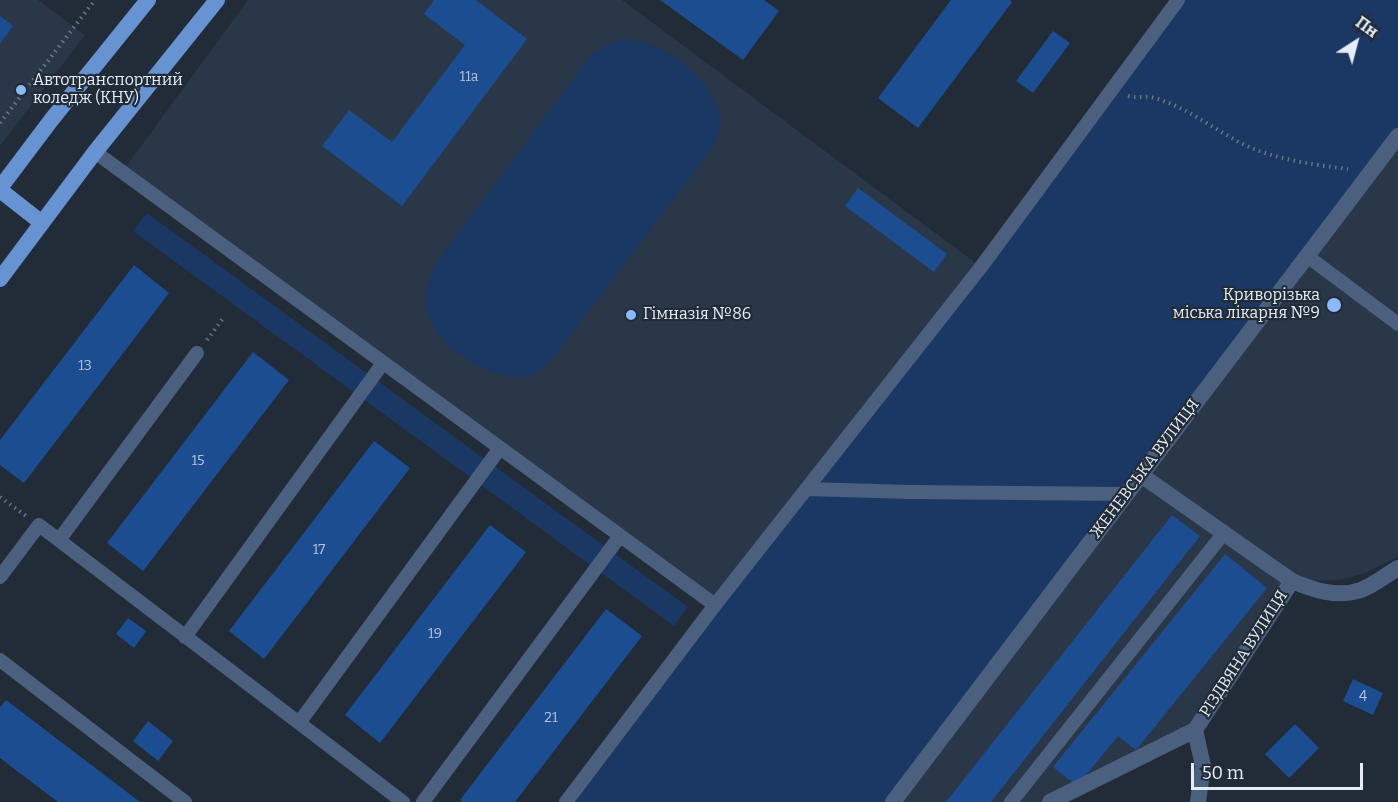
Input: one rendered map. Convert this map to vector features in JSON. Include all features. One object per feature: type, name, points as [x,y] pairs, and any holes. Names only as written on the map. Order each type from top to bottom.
[{"type":"main road","points":[[42,223],[0,189],[52,118],[148,0]]},
{"type":"main road","points":[[0,279],[96,152],[217,0]]},
{"type":"street","name":"ЖЕНЕВСЬКА ВУЛИЦЯ","points":[[892,802],[1398,136]]},
{"type":"street","name":"РІЗДВЯНА ВУЛИЦЯ","points":[[1141,475],[1292,581],[1195,730],[1203,766],[1198,802]]},
{"type":"street","points":[[1292,581],[1313,590],[1335,594],[1361,590],[1398,568]]},
{"type":"street","points":[[1050,802],[1195,730]]},
{"type":"lane","points":[[566,802],[715,605],[981,267],[1178,0]]},
{"type":"lane","points":[[96,152],[715,605]]},
{"type":"lane","points":[[1307,256],[1398,324]]},
{"type":"lane","points":[[58,540],[196,353]]},
{"type":"lane","points":[[185,637],[383,363]]},
{"type":"lane","points":[[299,723],[500,448]]},
{"type":"lane","points":[[807,489],[1126,494]]},
{"type":"lane","points":[[0,577],[39,525],[403,802]]},
{"type":"lane","points":[[1011,802],[1223,534]]},
{"type":"lane","points":[[423,802],[620,536]]},
{"type":"lane","points":[[0,660],[185,802]]},
{"type":"path","points":[[0,123],[95,0]]},
{"type":"path","points":[[1110,92],[1132,98],[1146,96],[1156,98],[1182,109],[1250,147],[1285,158],[1370,173]]},
{"type":"path","points":[[196,353],[224,316]]},
{"type":"path","points":[[0,496],[39,525]]},
{"type":"shaded area","name":"Автотранспортний коледж (КНУ)","points":[[0,0],[38,0],[85,35],[0,146]]},
{"type":"shaded area","name":"Гімназія №86","points":[[248,0],[622,0],[981,267],[715,605],[122,172]]},
{"type":"shaded area","points":[[1178,0],[1398,0],[1398,136],[893,802],[566,802]]},
{"type":"shaded area","points":[[624,39],[658,47],[681,62],[702,82],[716,104],[719,116],[719,128],[713,147],[551,361],[528,376],[514,377],[483,368],[454,350],[433,326],[426,301],[427,289],[435,264],[591,55],[606,45]]},
{"type":"shaded area","points":[[1398,136],[1398,557],[1365,573],[1340,580],[1292,581],[1195,730],[1050,802],[893,802]]},
{"type":"shaded area","points":[[147,213],[688,607],[674,626],[133,231]]},
{"type":"building","points":[[434,0],[476,0],[527,39],[402,206],[322,146],[349,110],[392,142],[465,45],[424,14]]},
{"type":"building","points":[[660,0],[764,0],[779,11],[743,60]]},
{"type":"building","points":[[951,0],[1010,0],[1012,2],[918,128],[878,98]]},
{"type":"building","points":[[0,16],[13,26],[0,44]]},
{"type":"building","points":[[1053,31],[1070,43],[1033,93],[1016,81]]},
{"type":"building","points":[[858,188],[947,254],[934,272],[845,206]]},
{"type":"building","points":[[134,265],[169,293],[24,483],[0,465],[0,440]]},
{"type":"building","points":[[253,352],[289,380],[143,571],[107,543]]},
{"type":"building","points":[[374,441],[410,468],[264,659],[229,631]]},
{"type":"building","points":[[1172,515],[1200,536],[991,802],[946,802]]},
{"type":"building","points":[[490,525],[526,552],[380,743],[345,715]]},
{"type":"building","points":[[1225,554],[1267,588],[1136,750],[1118,736],[1077,786],[1053,767]]},
{"type":"building","points":[[606,609],[642,636],[515,802],[463,802],[460,800]]},
{"type":"building","points":[[128,618],[146,631],[134,648],[116,634]]},
{"type":"building","points":[[1353,679],[1383,693],[1373,715],[1343,701]]},
{"type":"building","points":[[6,700],[140,802],[58,802],[0,758],[0,707]]},
{"type":"building","points":[[148,721],[173,741],[158,761],[133,741]]},
{"type":"building","points":[[1295,724],[1319,748],[1289,778],[1265,754]]},
{"type":"place","name":"Автотранспортний коледж (КНУ)","points":[[21,90]]},
{"type":"place","name":"Криворізька міська лікарня №9","points":[[1334,305]]},
{"type":"place","name":"Гімназія №86","points":[[631,315]]}]
